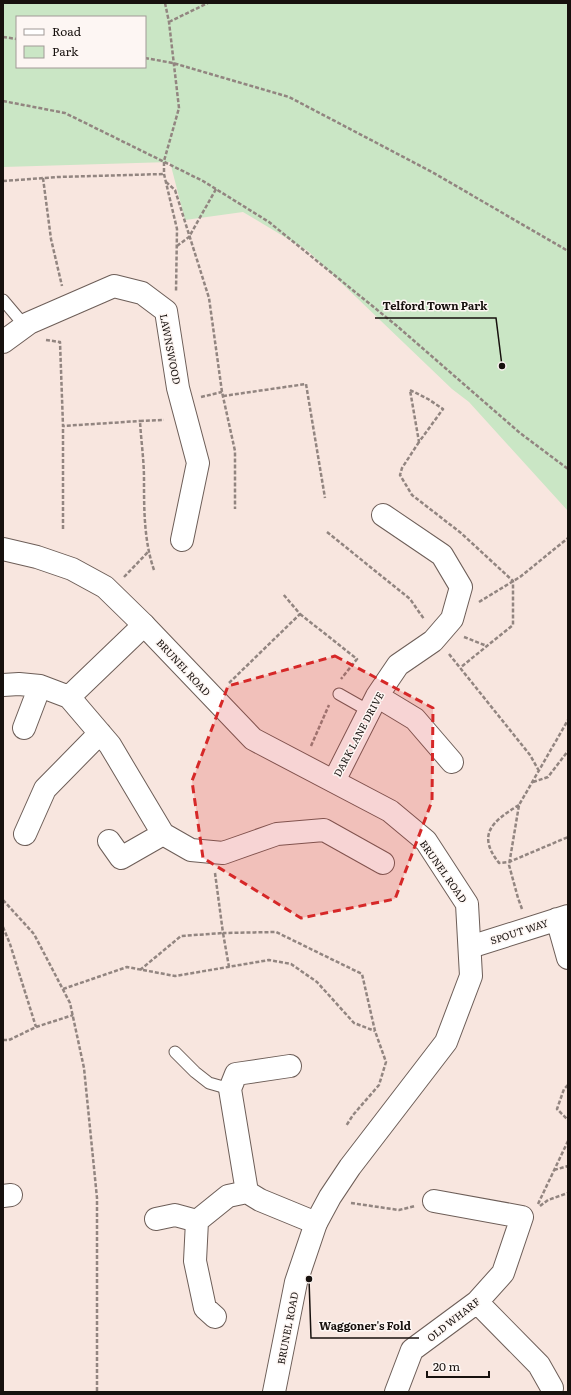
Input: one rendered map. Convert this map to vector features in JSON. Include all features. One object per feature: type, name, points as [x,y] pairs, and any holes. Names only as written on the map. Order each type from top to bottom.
[{"type":"street","name":"LAWNSWOOD","points":[[3,342],[23,327],[114,286],[142,293],[166,311],[178,388],[198,463],[182,540]]},
{"type":"street","name":"DARK LANE DRIVE","points":[[334,781],[373,703],[398,665],[436,638],[452,619],[461,587],[442,555],[383,515]]},
{"type":"street","name":"BRUNEL ROAD","points":[[3,549],[37,557],[72,570],[105,587],[144,625],[253,739],[390,811],[426,841],[467,904],[471,976],[446,1042],[350,1167],[330,1197],[316,1223],[296,1282],[274,1392]]},
{"type":"street","points":[[69,697],[144,625]]},
{"type":"street","points":[[3,685],[19,684],[40,686],[69,697],[110,745],[163,834],[191,850],[223,853],[277,834],[324,830],[383,863]]},
{"type":"street","points":[[24,728],[40,686]]},
{"type":"street","points":[[373,703],[415,719],[452,762]]},
{"type":"street","points":[[25,834],[44,789],[100,733]]},
{"type":"street","points":[[109,841],[121,858],[163,834]]},
{"type":"street","points":[[562,917],[568,958]]},
{"type":"street","name":"SPOUT WAY","points":[[470,947],[562,917]]},
{"type":"street","points":[[247,1192],[230,1089],[236,1074],[290,1066]]},
{"type":"street","points":[[215,1317],[205,1308],[195,1261],[197,1221],[228,1196],[247,1192],[260,1200],[316,1223]]},
{"type":"street","name":"OLD WHARF","points":[[396,1392],[412,1350],[477,1302],[503,1273],[522,1217],[434,1201]]},
{"type":"street","points":[[156,1219],[175,1215],[197,1221]]},
{"type":"street","points":[[477,1302],[539,1365],[552,1388]]},
{"type":"lane","points":[[3,300],[23,327]]},
{"type":"lane","points":[[339,694],[373,703]]},
{"type":"lane","points":[[175,1052],[195,1072],[209,1083],[230,1089]]},
{"type":"path","points":[[164,3],[169,22],[179,108],[164,162],[164,174],[177,229],[176,302],[166,311]]},
{"type":"path","points":[[169,22],[208,3]]},
{"type":"path","points":[[3,38],[16,39]]},
{"type":"path","points":[[146,58],[173,63],[288,97],[432,172],[568,250]]},
{"type":"path","points":[[3,101],[65,113],[216,189],[269,222],[397,326],[520,433],[568,469]]},
{"type":"path","points":[[3,181],[43,178],[164,174]]},
{"type":"path","points":[[43,178],[51,239],[66,307]]},
{"type":"path","points":[[166,182],[175,190],[188,237],[209,298],[223,396],[235,451],[235,509]]},
{"type":"path","points":[[177,246],[188,237],[216,189]]},
{"type":"path","points":[[23,327],[32,338],[60,342],[63,426],[63,529]]},
{"type":"path","points":[[223,396],[306,384],[325,498]]},
{"type":"path","points":[[410,390],[443,409],[419,442],[412,405],[410,390]]},
{"type":"path","points":[[63,426],[186,419]]},
{"type":"path","points":[[140,421],[144,478],[143,504],[148,552],[154,570]]},
{"type":"path","points":[[327,532],[410,599],[436,638],[530,755],[539,771]]},
{"type":"path","points":[[452,619],[520,577],[568,538]]},
{"type":"path","points":[[110,592],[148,552]]},
{"type":"path","points":[[213,698],[300,614],[283,594]]},
{"type":"path","points":[[531,928],[518,898],[509,862],[519,805],[568,720]]},
{"type":"path","points":[[532,782],[548,777],[568,751]]},
{"type":"path","points":[[519,805],[500,817],[492,825],[487,837],[492,855],[499,863],[509,862],[568,837]]},
{"type":"path","points":[[213,852],[223,933],[229,966]]},
{"type":"path","points":[[3,900],[34,934],[70,1003],[84,1068],[98,1198],[97,1392]]},
{"type":"path","points":[[3,927],[10,944],[36,1027]]},
{"type":"path","points":[[140,970],[181,936],[223,933],[276,932],[362,974],[375,1031],[386,1062],[379,1085],[353,1115],[346,1126]]},
{"type":"path","points":[[63,989],[127,967],[175,976],[269,960],[291,964],[317,982],[354,1023],[375,1031]]},
{"type":"path","points":[[3,1040],[9,1040],[36,1027],[73,1015]]},
{"type":"path","points":[[568,1085],[564,1089],[557,1109],[568,1120]]},
{"type":"path","points":[[568,1141],[536,1208],[548,1200],[568,1193]]},
{"type":"path","points":[[554,1170],[568,1166]]},
{"type":"path","points":[[349,1202],[399,1210],[434,1201]]},
{"type":"highlighted area","points":[[335,656],[433,708],[432,801],[395,899],[301,918],[203,858],[192,781],[228,686]]},
{"type":"green space","points":[[3,3],[568,3],[568,511],[469,402],[452,389],[308,251],[243,212],[185,220],[170,162],[3,167]]},
{"type":"place","name":"Telford Town Park","points":[[502,366]]},
{"type":"place","name":"Waggoner's Fold","points":[[309,1279]]}]
